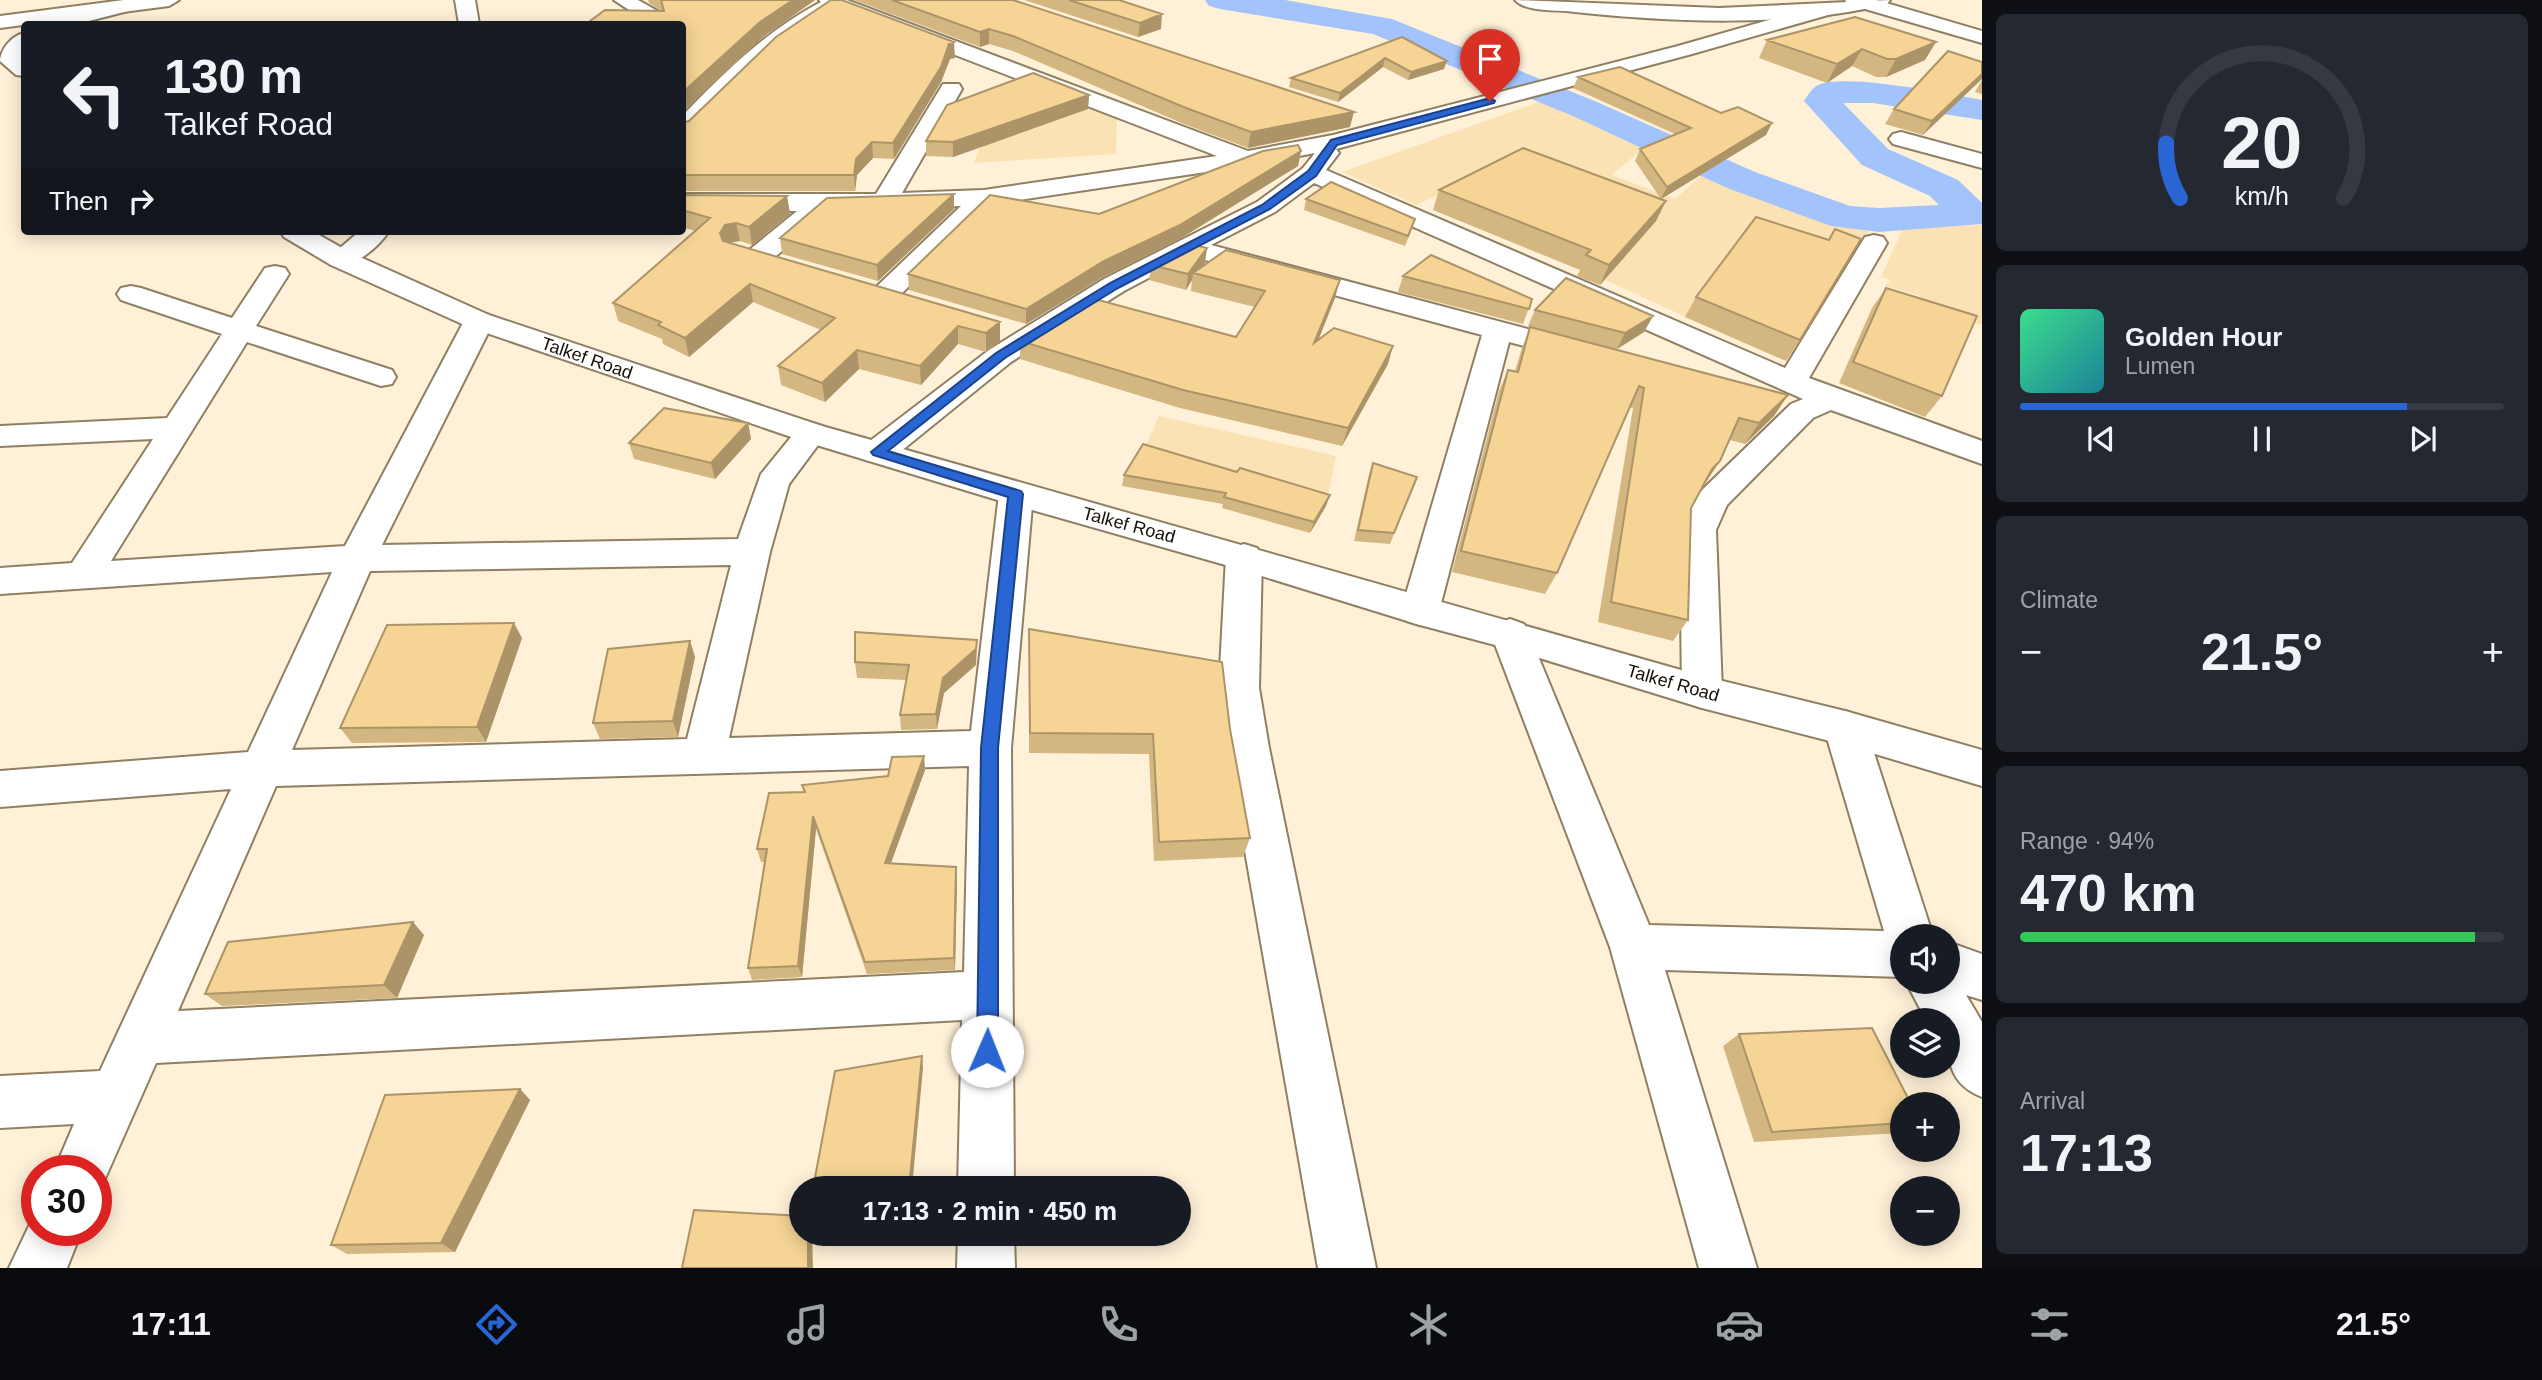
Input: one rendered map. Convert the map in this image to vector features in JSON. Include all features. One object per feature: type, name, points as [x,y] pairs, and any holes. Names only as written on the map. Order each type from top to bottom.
[{"type":"main road","points":[[0,7],[56,0]]},
{"type":"main road","points":[[0,22],[169,0]]},
{"type":"main road","points":[[465,0],[468,21]]},
{"type":"main road","points":[[624,0],[654,17],[655,21]]},
{"type":"main road","points":[[1525,0],[1675,15],[1829,9]]},
{"type":"main road","points":[[686,126],[766,44],[832,1],[1246,159]]},
{"type":"main road","points":[[686,202],[821,204],[984,198],[1246,159],[1334,142],[1867,1],[1982,37]]},
{"type":"main road","points":[[68,21],[125,6]]},
{"type":"main road","points":[[21,42],[11,52],[11,61],[21,68]]},
{"type":"main road","points":[[0,73],[21,83]]},
{"type":"main road","points":[[885,201],[951,89]]},
{"type":"main road","points":[[1346,116],[1385,129]]},
{"type":"main road","points":[[1901,139],[1982,161]]},
{"type":"main road","points":[[878,452],[1000,356],[1114,285],[1266,207],[1312,173],[1334,142]]},
{"type":"main road","points":[[1312,173],[1800,399],[1982,453]]},
{"type":"main road","points":[[884,295],[984,198]]},
{"type":"main road","points":[[760,258],[821,204]]},
{"type":"main road","name":"Talkef Road","points":[[300,235],[341,259],[479,321],[811,433],[1016,494],[1244,557],[1420,611],[1510,634],[1702,692],[1845,728],[1982,768]]},
{"type":"main road","points":[[341,259],[371,235]]},
{"type":"main road","points":[[1702,692],[1698,530],[1713,499],[1800,399],[1874,243]]},
{"type":"main road","points":[[1190,248],[1604,358]]},
{"type":"main road","points":[[83,575],[275,274]]},
{"type":"main road","points":[[131,294],[381,377]]},
{"type":"main road","points":[[88,1155],[357,558],[479,321]]},
{"type":"main road","points":[[996,327],[1032,338]]},
{"type":"main road","points":[[1420,611],[1498,330]]},
{"type":"main road","points":[[0,436],[178,428]]},
{"type":"main road","points":[[704,755],[752,552],[773,482],[811,433]]},
{"type":"main road","points":[[986,1176],[990,748],[1016,494]]},
{"type":"main road","points":[[0,582],[357,558],[752,552]]},
{"type":"main road","points":[[1244,557],[1239,688],[1347,1268]]},
{"type":"main road","points":[[1510,634],[1634,947],[1728,1268]]},
{"type":"main road","points":[[1845,728],[1905,924]]},
{"type":"main road","points":[[0,789],[262,769],[990,748]]},
{"type":"main road","points":[[1634,947],[1890,954]]},
{"type":"main road","points":[[1960,969],[1982,977]]},
{"type":"main road","points":[[1938,994],[1982,1071]]},
{"type":"main road","points":[[142,1038],[988,995]]},
{"type":"main road","points":[[0,1102],[115,1096]]},
{"type":"main road","points":[[37,1268],[47,1246]]},
{"type":"main road","points":[[986,1246],[986,1268]]},
{"type":"shaded area","points":[[1006,98],[1055,121],[1094,107],[1117,109],[1116,154],[974,163],[983,139]]},
{"type":"shaded area","points":[[1544,100],[1647,145],[1612,175],[1675,199],[1706,171],[1868,231],[1863,264],[1834,253],[1697,322],[1605,280],[1655,221],[1515,161],[1416,205],[1342,172]]},
{"type":"shaded area","points":[[1982,225],[1982,325],[1914,306],[1920,296],[1885,286],[1891,280],[1881,277],[1903,228]]},
{"type":"shaded area","points":[[1159,416],[1336,456],[1326,506],[1142,455]]},
{"type":"building","points":[[661,0],[793,0],[760,22],[686,89],[686,21],[590,21],[605,10],[664,11]]},
{"type":"building","points":[[831,0],[842,0],[954,42],[949,44],[941,67],[893,143],[872,142],[856,159],[854,175],[686,175],[686,122],[776,37]]},
{"type":"building","points":[[892,0],[1013,0],[1354,112],[1251,132],[1013,36],[989,29],[980,32]]},
{"type":"building","points":[[1069,0],[1119,0],[1162,14],[1140,23]]},
{"type":"building","points":[[1855,17],[1936,42],[1896,59],[1887,59],[1862,49],[1837,64],[1767,40]]},
{"type":"building","points":[[1402,37],[1447,61],[1411,72],[1385,58],[1340,93],[1291,78]]},
{"type":"building","points":[[1948,51],[1982,62],[1982,74],[1932,121],[1894,109]]},
{"type":"building","points":[[1620,67],[1721,113],[1738,107],[1772,123],[1667,187],[1640,149],[1691,128],[1578,77]]},
{"type":"building","points":[[1033,73],[1089,95],[953,142],[926,141],[947,105]]},
{"type":"building","points":[[1298,145],[1301,151],[1180,225],[1104,261],[1026,309],[908,274],[990,195],[1099,214],[1263,151]]},
{"type":"building","points":[[1523,148],[1666,201],[1609,265],[1586,255],[1591,250],[1439,190]]},
{"type":"building","points":[[1331,182],[1415,219],[1408,236],[1306,199]]},
{"type":"building","points":[[954,194],[877,265],[780,238],[827,198]]},
{"type":"building","points":[[686,195],[787,196],[749,227],[736,223],[725,225],[720,233],[723,241],[1000,322],[986,333],[958,326],[920,366],[857,350],[822,383],[778,366],[835,318],[750,284],[685,338],[658,325],[661,322],[613,303],[710,218],[686,211]]},
{"type":"building","points":[[1756,217],[1829,240],[1835,229],[1861,239],[1800,340],[1696,297]]},
{"type":"building","points":[[1191,244],[1207,248],[1188,274],[1151,265]]},
{"type":"building","points":[[1226,250],[1340,280],[1314,343],[1334,328],[1393,346],[1348,428],[1183,390],[1020,341],[1091,298],[1236,337],[1265,291],[1193,273]]},
{"type":"building","points":[[1431,255],[1532,299],[1529,309],[1403,276]]},
{"type":"building","points":[[1566,278],[1653,316],[1625,333],[1535,310]]},
{"type":"building","points":[[1886,288],[1977,316],[1942,396],[1853,362]]},
{"type":"building","points":[[1530,327],[1788,395],[1759,423],[1739,418],[1720,461],[1712,469],[1691,508],[1688,620],[1611,602],[1644,388],[1639,386],[1557,573],[1461,551],[1508,370],[1518,372]]},
{"type":"building","points":[[664,408],[748,423],[711,463],[629,443]]},
{"type":"building","points":[[1143,444],[1237,472],[1240,468],[1330,495],[1314,522],[1224,497],[1226,493],[1124,475]]},
{"type":"building","points":[[1373,463],[1417,477],[1394,533],[1358,530]]},
{"type":"building","points":[[514,623],[477,727],[340,728],[387,625]]},
{"type":"building","points":[[1029,629],[1222,662],[1230,729],[1250,838],[1159,842],[1153,734],[1030,733]]},
{"type":"building","points":[[855,632],[977,640],[976,649],[943,678],[936,714],[900,715],[909,665],[855,662]]},
{"type":"building","points":[[690,641],[673,721],[593,723],[608,649]]},
{"type":"building","points":[[924,756],[885,863],[956,867],[954,958],[865,962],[813,816],[798,966],[748,968],[767,849],[757,849],[769,793],[805,792],[802,785],[888,776],[892,757]]},
{"type":"building","points":[[413,922],[384,985],[205,994],[228,942]]},
{"type":"building","points":[[1872,1028],[1890,1063],[1890,1078],[1898,1078],[1905,1092],[1890,1092],[1890,1124],[1772,1132],[1739,1034]]},
{"type":"building","points":[[922,1056],[910,1176],[815,1176],[835,1071]]},
{"type":"building","points":[[520,1089],[441,1243],[331,1245],[385,1095]]},
{"type":"building","points":[[694,1210],[789,1215],[789,1246],[808,1246],[808,1268],[682,1268]]},
{"type":"waterway","points":[[1220,0],[1381,26],[1585,109],[1741,180],[1845,218],[1879,220],[1972,215],[1944,188],[1875,157],[1821,101],[1828,93],[1873,93],[1982,110]]},
{"type":"route","points":[[987,1051],[990,748],[1016,494],[878,452],[1000,356],[1053,326],[1114,285],[1266,207],[1312,173],[1334,142],[1490,101]]}]
